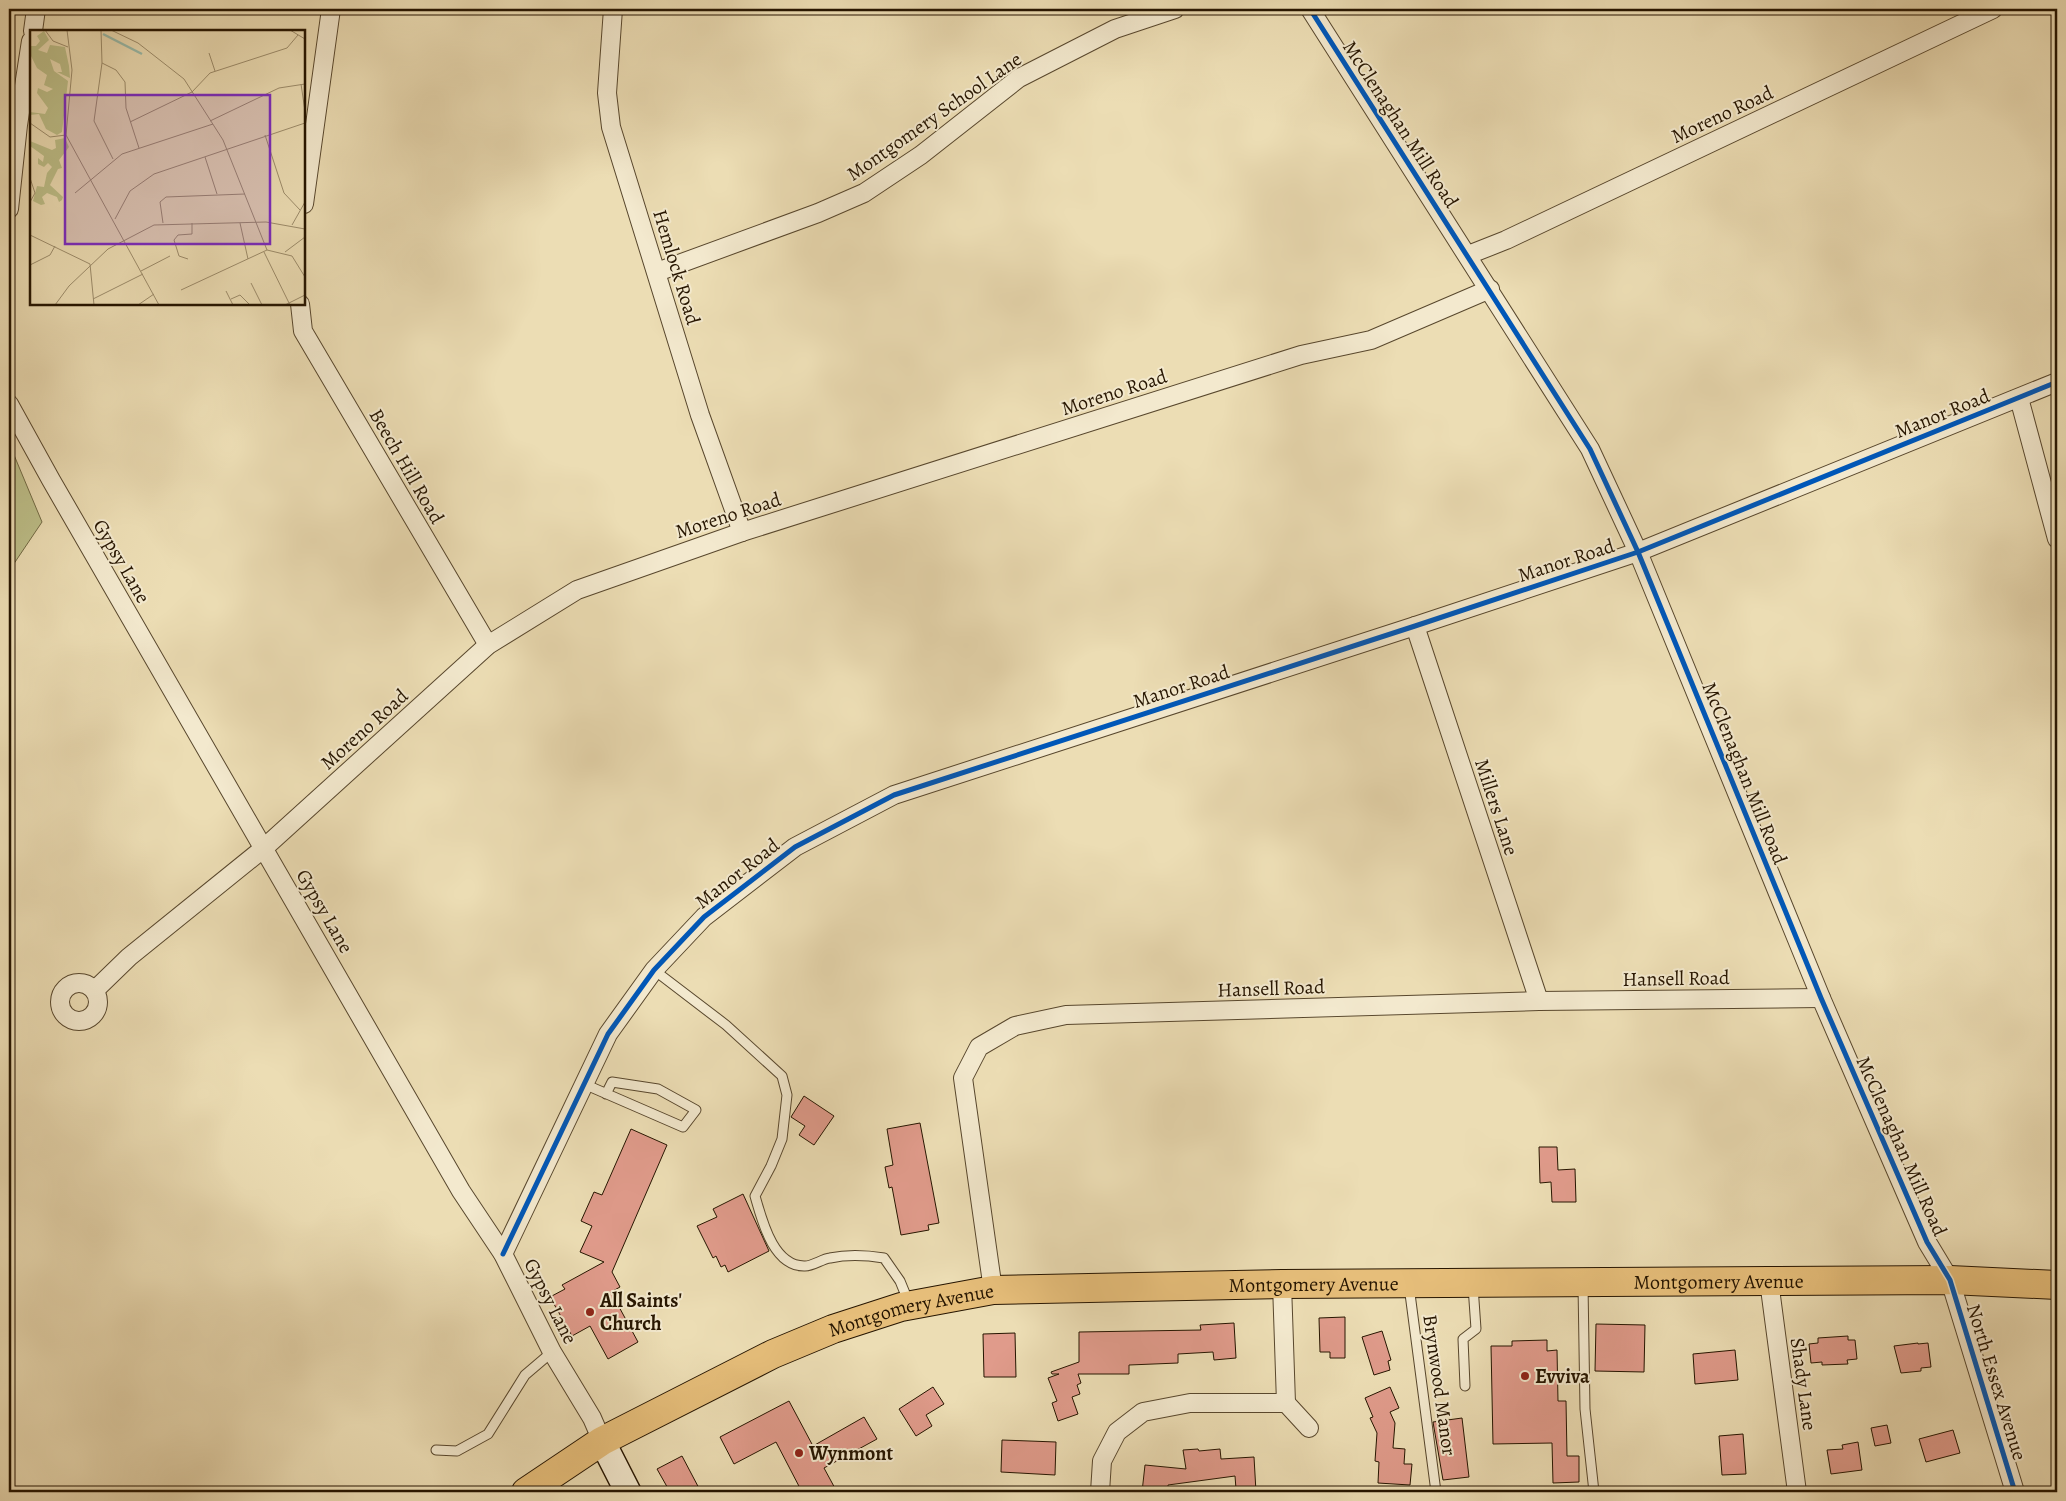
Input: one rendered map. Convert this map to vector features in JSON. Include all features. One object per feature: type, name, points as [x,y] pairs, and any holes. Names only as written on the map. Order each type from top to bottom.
[{"type":"main road","name":"Montgomery Avenue","points":[[526,1492],[602,1442],[773,1354],[833,1328],[910,1305],[993,1290],[1282,1284],[1950,1280],[2057,1285]]},
{"type":"street","points":[[33,30],[36,9]]},
{"type":"street","points":[[305,197],[331,9]]},
{"type":"street","name":"Hemlock Road","points":[[613,9],[607,93],[611,127],[700,415],[742,532]]},
{"type":"street","name":"Montgomery School Lane","points":[[657,272],[818,213],[864,193],[921,155],[1019,78],[1115,29],[1176,9]]},
{"type":"street","name":"McClenaghan Mill Road","points":[[1310,9],[1367,101],[1490,289],[1590,449],[1638,552],[1821,998],[1927,1242],[1950,1280]]},
{"type":"street","name":"Moreno Road","points":[[1468,255],[1516,236],[1993,9]]},
{"type":"street","points":[[9,209],[18,125],[30,47]]},
{"type":"street","name":"Moreno Road","points":[[95,990],[129,957],[264,848],[488,645],[577,590],[742,532],[1291,358],[1371,340],[1490,289]]},
{"type":"street","name":"Beech Hill Road","points":[[300,305],[303,331],[488,645]]},
{"type":"street","name":"Manor Road","points":[[503,1254],[608,1034],[654,970],[704,917],[795,847],[894,795],[1638,552],[2057,382]]},
{"type":"street","points":[[2019,398],[2057,539]]},
{"type":"street","name":"Gypsy Lane","points":[[9,404],[461,1191],[503,1254],[552,1352],[592,1418],[602,1442]]},
{"type":"street","name":"Millers Lane","points":[[1415,626],[1539,1001]]},
{"type":"street","name":"Hansell Road","points":[[993,1290],[963,1078],[979,1048],[1015,1026],[1066,1015],[1539,1001],[1821,998]]},
{"type":"street","name":"North Essex Avenue","points":[[1950,1280],[2015,1492]]},
{"type":"street","name":"Shady Lane","points":[[1769,1281],[1797,1492]]},
{"type":"street","points":[[1282,1284],[1286,1403],[1309,1428]]},
{"type":"street","points":[[1100,1492],[1102,1461],[1117,1432],[1143,1412],[1190,1403],[1286,1403]]},
{"type":"street","points":[[602,1442],[628,1492]]},
{"type":"lane","points":[[654,970],[726,1025],[782,1076],[787,1095],[782,1139],[771,1166],[755,1196],[766,1233],[785,1260],[805,1266],[830,1258],[861,1254],[884,1258],[900,1281],[910,1305]]},
{"type":"lane","points":[[584,1084],[606,1094],[683,1127],[696,1110],[658,1089],[612,1082],[606,1094]]},
{"type":"lane","name":"Brynwood Manor","points":[[1409,1283],[1436,1492]]},
{"type":"lane","points":[[1465,1386],[1464,1339],[1476,1329],[1472,1283]]},
{"type":"lane","points":[[1583,1283],[1586,1409],[1594,1492]]},
{"type":"lane","points":[[436,1450],[457,1451],[488,1434],[525,1376],[552,1352]]},
{"type":"green space","points":[[9,443],[42,522],[9,571]]},
{"type":"building","points":[[804,1096],[834,1116],[814,1145],[799,1135],[805,1126],[791,1117]]},
{"type":"building","points":[[920,1123],[939,1223],[928,1225],[929,1230],[901,1235],[892,1187],[889,1188],[885,1167],[893,1165],[887,1129]]},
{"type":"building","points":[[631,1129],[667,1145],[612,1272],[620,1287],[611,1292],[638,1342],[608,1359],[590,1326],[572,1336],[550,1297],[565,1289],[562,1285],[604,1262],[580,1252],[592,1226],[581,1221],[594,1192],[602,1195]]},
{"type":"building","points":[[1539,1147],[1557,1147],[1558,1170],[1575,1169],[1576,1202],[1552,1202],[1551,1182],[1540,1183]]},
{"type":"building","points":[[743,1194],[769,1251],[728,1272],[725,1265],[721,1267],[716,1256],[713,1258],[697,1226],[717,1217],[713,1209]]},
{"type":"building","points":[[1345,1317],[1345,1358],[1330,1358],[1330,1352],[1320,1352],[1319,1318]]},
{"type":"building","points":[[1234,1323],[1236,1358],[1214,1360],[1213,1352],[1178,1354],[1178,1363],[1129,1365],[1129,1374],[1078,1374],[1081,1383],[1077,1385],[1080,1394],[1072,1397],[1078,1414],[1058,1421],[1052,1403],[1057,1401],[1048,1378],[1059,1374],[1052,1374],[1051,1372],[1079,1362],[1079,1332],[1201,1330],[1200,1325]]},
{"type":"building","points":[[1596,1324],[1645,1325],[1644,1372],[1595,1371]]},
{"type":"building","points":[[1382,1331],[1391,1360],[1388,1361],[1390,1370],[1374,1375],[1362,1337]]},
{"type":"building","points":[[1015,1333],[1016,1377],[984,1377],[983,1334]]},
{"type":"building","points":[[1848,1336],[1848,1340],[1855,1340],[1857,1359],[1847,1360],[1848,1364],[1822,1365],[1822,1362],[1811,1363],[1809,1344],[1818,1343],[1818,1338]]},
{"type":"building","name":"Evviva","points":[[1547,1340],[1547,1351],[1557,1350],[1558,1401],[1566,1401],[1567,1456],[1579,1456],[1579,1482],[1553,1483],[1552,1443],[1493,1444],[1491,1346],[1512,1346],[1512,1341]]},
{"type":"building","points":[[1928,1343],[1931,1367],[1921,1368],[1921,1371],[1901,1373],[1894,1346]]},
{"type":"building","points":[[1735,1350],[1738,1380],[1695,1384],[1693,1354]]},
{"type":"building","points":[[933,1387],[944,1404],[926,1415],[932,1426],[916,1436],[899,1409]]},
{"type":"building","points":[[1390,1387],[1399,1408],[1390,1412],[1395,1423],[1393,1448],[1405,1449],[1404,1464],[1412,1464],[1410,1485],[1378,1483],[1379,1462],[1375,1461],[1377,1433],[1370,1418],[1373,1417],[1365,1398]]},
{"type":"building","name":"Wynmont","points":[[789,1401],[813,1446],[864,1417],[877,1439],[824,1468],[837,1492],[802,1492],[776,1442],[734,1464],[720,1437]]},
{"type":"building","points":[[1462,1418],[1469,1477],[1443,1480],[1433,1422]]},
{"type":"building","points":[[1887,1425],[1891,1443],[1875,1446],[1871,1428]]},
{"type":"building","points":[[1953,1430],[1960,1453],[1926,1462],[1919,1439]]},
{"type":"building","points":[[1743,1434],[1746,1474],[1722,1475],[1719,1436]]},
{"type":"building","points":[[1002,1440],[1056,1442],[1055,1475],[1001,1472]]},
{"type":"building","points":[[1858,1442],[1862,1470],[1831,1474],[1827,1450],[1843,1449],[1842,1445]]},
{"type":"building","points":[[1198,1449],[1199,1451],[1220,1449],[1221,1459],[1254,1457],[1256,1492],[1241,1492],[1240,1489],[1236,1489],[1235,1476],[1168,1485],[1168,1491],[1142,1492],[1145,1465],[1186,1469],[1183,1450]]},
{"type":"building","points":[[682,1456],[701,1492],[670,1492],[657,1469]]},
{"type":"cycle path","points":[[1310,9],[1590,449],[1638,552],[1821,998],[1927,1242],[1950,1280],[2015,1492]]},
{"type":"cycle path","points":[[503,1254],[608,1034],[654,970],[704,917],[795,847],[894,795],[1638,552],[2057,382]]},
{"type":"place","name":"All Saints' Church","points":[[590,1312]]},
{"type":"place","name":"Evviva","points":[[1525,1376]]},
{"type":"place","name":"Wynmont","points":[[799,1453]]}]
